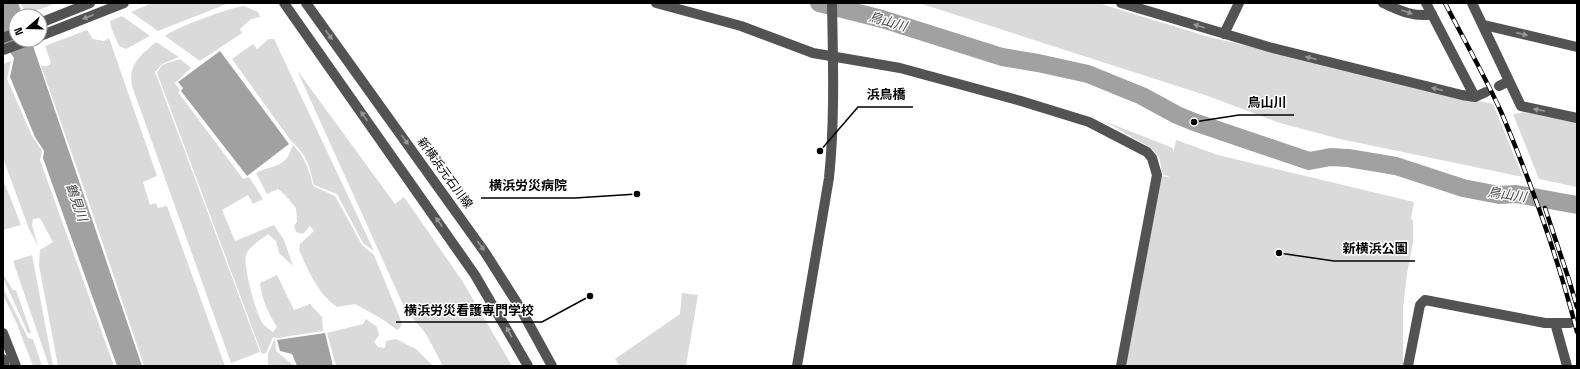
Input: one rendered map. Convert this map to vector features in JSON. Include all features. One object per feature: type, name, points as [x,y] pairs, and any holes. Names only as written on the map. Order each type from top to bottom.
[{"type":"street","points":[[48,20],[90,3]]},
{"type":"street","points":[[48,33],[124,3]]},
{"type":"street","points":[[284,3],[471,269],[528,366]]},
{"type":"street","name":"新横浜元石川線","points":[[306,3],[486,254],[519,306],[552,366]]},
{"type":"street","points":[[656,3],[741,26],[813,53],[900,68],[1021,101],[1089,122],[1147,152],[1152,158],[1157,175],[1121,366]]},
{"type":"street","points":[[797,366],[829,178],[833,131],[832,3]]},
{"type":"street","points":[[1121,3],[1285,51],[1462,95],[1475,97],[1486,92]]},
{"type":"street","points":[[1224,34],[1239,3]]},
{"type":"street","points":[[1383,3],[1412,15],[1422,16],[1432,14]]},
{"type":"street","points":[[1426,3],[1475,97]]},
{"type":"street","points":[[1472,3],[1484,25],[1521,106],[1577,118]]},
{"type":"street","points":[[1484,25],[1577,46]]},
{"type":"street","points":[[1499,86],[1509,81]]},
{"type":"street","points":[[1408,366],[1420,305],[1425,300],[1545,323],[1570,323]]},
{"type":"street","points":[[1555,323],[1566,366]]},
{"type":"street","points":[[3,333],[16,366]]},
{"type":"street","points":[[3,359],[6,366]]},
{"type":"shaded area","points":[[21,3],[56,3],[44,8],[23,8]]},
{"type":"shaded area","points":[[152,3],[229,3],[158,31],[131,12]]},
{"type":"shaded area","points":[[919,3],[1098,3],[1209,37],[1493,104],[1523,177],[1340,139],[1280,123],[1208,96]]},
{"type":"shaded area","points":[[244,6],[258,12],[260,17],[251,19],[240,29],[242,33],[200,61],[165,36],[203,18]]},
{"type":"shaded area","points":[[122,16],[150,36],[126,49],[119,46],[110,21]]},
{"type":"shaded area","points":[[87,30],[93,39],[104,41],[109,38],[157,176],[143,182],[150,205],[156,203],[158,208],[167,206],[225,366],[144,366],[41,66],[47,66],[51,63],[46,48],[48,48],[48,45]]},
{"type":"shaded area","points":[[269,39],[274,39],[374,251],[363,243],[337,194],[314,185],[309,166],[301,151],[291,141],[232,59],[253,44],[257,49]]},
{"type":"shaded area","points":[[156,42],[179,57],[162,64],[155,72],[260,352],[231,363],[132,86],[131,78],[134,66],[141,56]]},
{"type":"shaded area","points":[[180,59],[191,68],[175,83],[180,90],[178,92],[243,179],[249,177],[263,199],[253,204],[248,195],[222,210],[235,241],[274,225],[284,240],[293,266],[279,253],[276,241],[268,234],[252,246],[246,255],[248,279],[260,319],[264,325],[273,332],[277,327],[266,306],[260,283],[277,275],[294,310],[310,304],[322,317],[323,331],[277,338],[273,337],[266,353],[262,354],[157,73],[162,65]]},
{"type":"shaded area","points":[[11,61],[7,79],[32,136],[42,151],[40,160],[114,366],[58,366],[39,265],[40,250],[53,242],[40,218],[33,219],[32,225],[38,246],[29,229],[3,158],[3,64]]},
{"type":"shaded area","points":[[297,70],[395,204],[404,197],[463,282],[512,366],[443,366],[426,334],[405,309]]},
{"type":"shaded area","points":[[1526,112],[1577,122],[1577,187],[1539,179],[1513,114]]},
{"type":"shaded area","points":[[1104,121],[1173,148],[1173,153],[1176,140],[1218,155],[1414,202],[1411,218],[1413,221],[1413,243],[1407,274],[1403,308],[1403,366],[1124,366],[1162,176],[1169,176],[1163,175],[1159,157],[1151,148]]},
{"type":"shaded area","points":[[293,145],[301,154],[306,164],[313,186],[335,196],[362,245],[374,255],[402,323],[400,328],[397,330],[382,319],[355,304],[337,307],[330,302],[314,281],[299,250],[300,244],[314,231],[310,226],[303,234],[296,232],[294,226],[297,222],[296,208],[278,189],[267,194],[256,173],[283,162],[288,156]]},
{"type":"shaded area","points":[[3,179],[21,225],[3,230]]},
{"type":"shaded area","points":[[32,255],[53,366],[49,366],[13,261]]},
{"type":"shaded area","points":[[3,274],[13,290],[16,290],[31,333],[28,333],[3,278]]},
{"type":"shaded area","points":[[3,288],[28,338],[33,339],[42,366],[33,366],[16,322],[3,295]]},
{"type":"shaded area","points":[[682,293],[698,295],[686,366],[620,366],[615,359],[680,314]]},
{"type":"shaded area","points":[[366,319],[377,327],[379,335],[374,342],[378,347],[385,348],[386,341],[396,339],[416,349],[433,366],[336,366],[327,333],[363,324]]},
{"type":"shaded area","points":[[275,338],[276,351],[294,366],[268,366],[268,354]]},
{"type":"water","name":"鶴見川","points":[[3,3],[18,3],[20,8],[8,8],[8,48],[34,48],[142,366],[117,366],[43,158],[44,151],[35,137],[10,77],[14,58],[3,42]]},
{"type":"water","points":[[220,51],[289,144],[247,176],[181,91],[183,88],[178,82]]},
{"type":"water","points":[[325,333],[333,366],[297,366],[292,354],[280,351],[277,340]]},
{"type":"waterway","name":"鳥山川","points":[[819,3],[882,19],[1002,57],[1088,74],[1142,96],[1177,115],[1194,122],[1309,161],[1331,157],[1348,158],[1396,166],[1463,188],[1499,195],[1516,194],[1577,205]]},
{"type":"railway","points":[[1445,3],[1489,86],[1513,141],[1553,249],[1577,332]]},
{"type":"railway","points":[[1545,208],[1577,307]]},
{"type":"place","name":"鳥山川","points":[[1194,122]]},
{"type":"place","name":"浜鳥橋","points":[[820,151]]},
{"type":"place","name":"横浜労災病院","points":[[637,194]]},
{"type":"place","name":"新横浜公園","points":[[1279,253]]},
{"type":"place","name":"横浜労災看護専門学校","points":[[590,296]]}]
